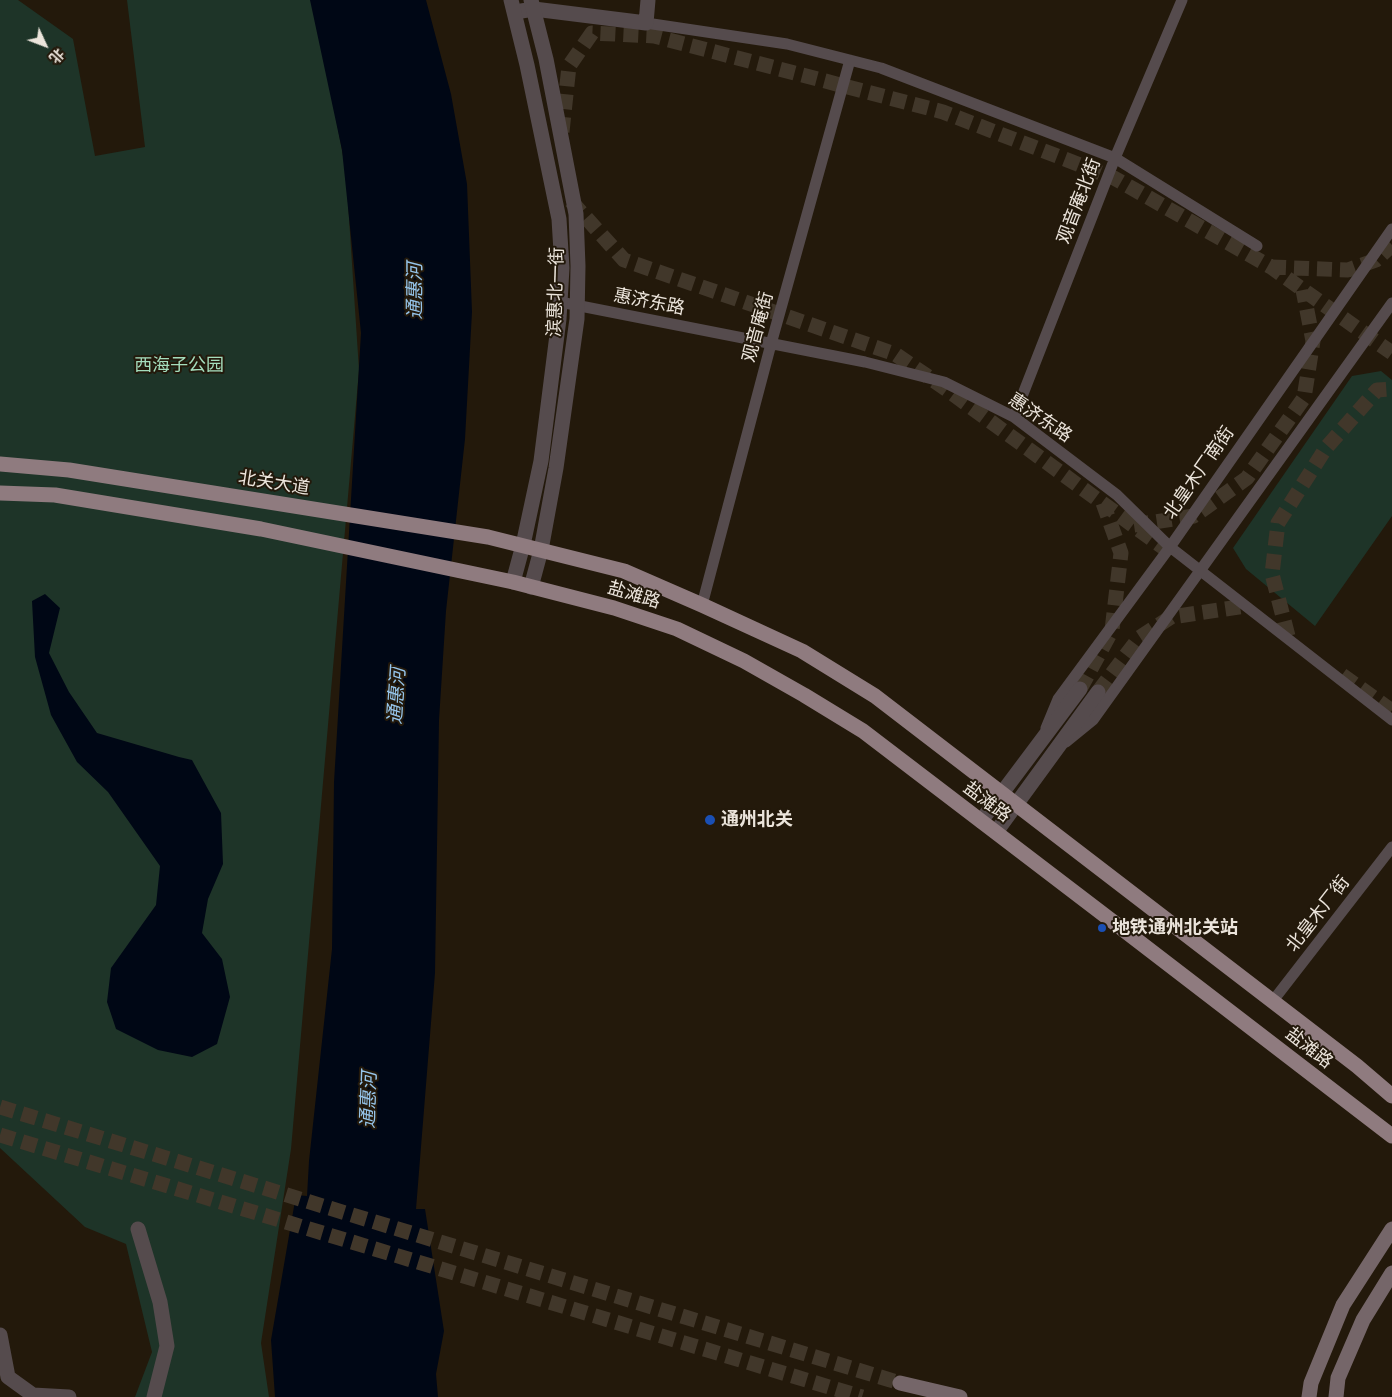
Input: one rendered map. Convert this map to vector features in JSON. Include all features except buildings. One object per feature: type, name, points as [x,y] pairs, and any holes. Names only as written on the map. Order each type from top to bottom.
[{"type":"main road","name":"北关大道","points":[[0,464],[69,470],[488,537],[541,550]]},
{"type":"main road","points":[[0,493],[55,495],[261,528],[513,582]]},
{"type":"main road","name":"盐滩路","points":[[541,550],[624,571],[802,651],[856,683],[1017,804],[1357,1066],[1392,1096]]},
{"type":"main road","name":"盐滩路","points":[[513,582],[614,608],[677,629],[744,661],[863,731],[1392,1136]]},
{"type":"main road","points":[[1309,1397],[1312,1383],[1343,1305],[1392,1229]]},
{"type":"main road","points":[[1336,1397],[1338,1378],[1363,1320],[1392,1273]]},
{"type":"main road","points":[[900,1383],[960,1397]]},
{"type":"street","points":[[646,23],[648,0]]},
{"type":"street","name":"观音庵北街","points":[[1014,417],[1115,158],[1182,0]]},
{"type":"street","points":[[513,6],[532,5],[787,44],[881,68],[1115,158],[1257,246]]},
{"type":"street","name":"滨惠北一街","points":[[531,586],[541,550],[556,468],[577,319],[578,266],[576,214],[546,59],[532,5]]},
{"type":"street","name":"滨惠北一街","points":[[513,6],[559,219],[562,268],[560,302],[541,461],[513,582]]},
{"type":"street","name":"观音庵街","points":[[702,605],[850,60]]},
{"type":"street","name":"北皇木厂南街","points":[[1041,739],[1058,699],[1170,547],[1392,229]]},
{"type":"street","name":"惠济东路","points":[[560,302],[865,362],[944,382],[1014,417],[1117,495],[1170,547],[1392,720]]},
{"type":"street","points":[[1055,751],[1093,720],[1392,303]]},
{"type":"street","name":"北皇木厂南街","points":[[981,821],[1080,689]]},
{"type":"street","points":[[996,832],[1098,692]]},
{"type":"street","name":"北皇木厂街","points":[[1272,1002],[1392,847]]},
{"type":"street","points":[[138,1229],[160,1302],[167,1346],[154,1397]]},
{"type":"street","points":[[0,1335],[8,1377],[32,1395],[69,1397]]},
{"type":"green space","name":"西海子公园","points":[[0,0],[18,0],[73,39],[95,156],[145,147],[127,0],[314,0],[346,172],[359,370],[291,1149],[261,1343],[269,1397],[135,1397],[152,1352],[126,1244],[85,1227],[0,1148]]},
{"type":"green space","points":[[1381,371],[1392,380],[1392,516],[1315,626],[1246,569],[1233,548],[1352,376]]},
{"type":"water","name":"通惠河","points":[[310,0],[426,0],[451,94],[467,184],[472,312],[465,439],[446,611],[439,720],[435,973],[416,1209],[425,1209],[444,1331],[436,1374],[438,1397],[275,1397],[271,1340],[296,1195],[307,1196],[309,1161],[332,949],[334,782],[361,333],[342,150]]},
{"type":"water","points":[[45,594],[60,608],[49,653],[69,692],[97,733],[192,760],[221,813],[223,864],[208,899],[202,933],[222,959],[230,997],[217,1044],[192,1057],[158,1050],[116,1029],[107,1002],[111,968],[156,905],[160,866],[108,792],[77,762],[51,715],[35,657],[32,601]]},
{"type":"tunnel","points":[[562,132],[569,66],[592,33],[654,36],[943,112],[1114,178],[1271,267],[1392,353]]},
{"type":"tunnel","points":[[571,201],[624,260],[895,354],[1175,556]]},
{"type":"tunnel","points":[[1271,267],[1348,270],[1376,260],[1392,245]]},
{"type":"tunnel","points":[[1134,525],[1194,516],[1247,478],[1304,398],[1313,341],[1303,290]]},
{"type":"tunnel","points":[[1288,636],[1272,574],[1278,523],[1326,448],[1377,390],[1392,389]]},
{"type":"tunnel","points":[[1080,689],[1112,630],[1121,553],[1103,503]]},
{"type":"tunnel","points":[[1098,692],[1139,638],[1171,617],[1246,606]]},
{"type":"tunnel","points":[[1342,675],[1392,711]]},
{"type":"tunnel","points":[[0,1107],[900,1383]]},
{"type":"tunnel","points":[[0,1135],[862,1397]]},
{"type":"place","name":"通州北关","points":[[710,820]]},
{"type":"place","name":"地铁通州北关站","points":[[1102,928]]}]
